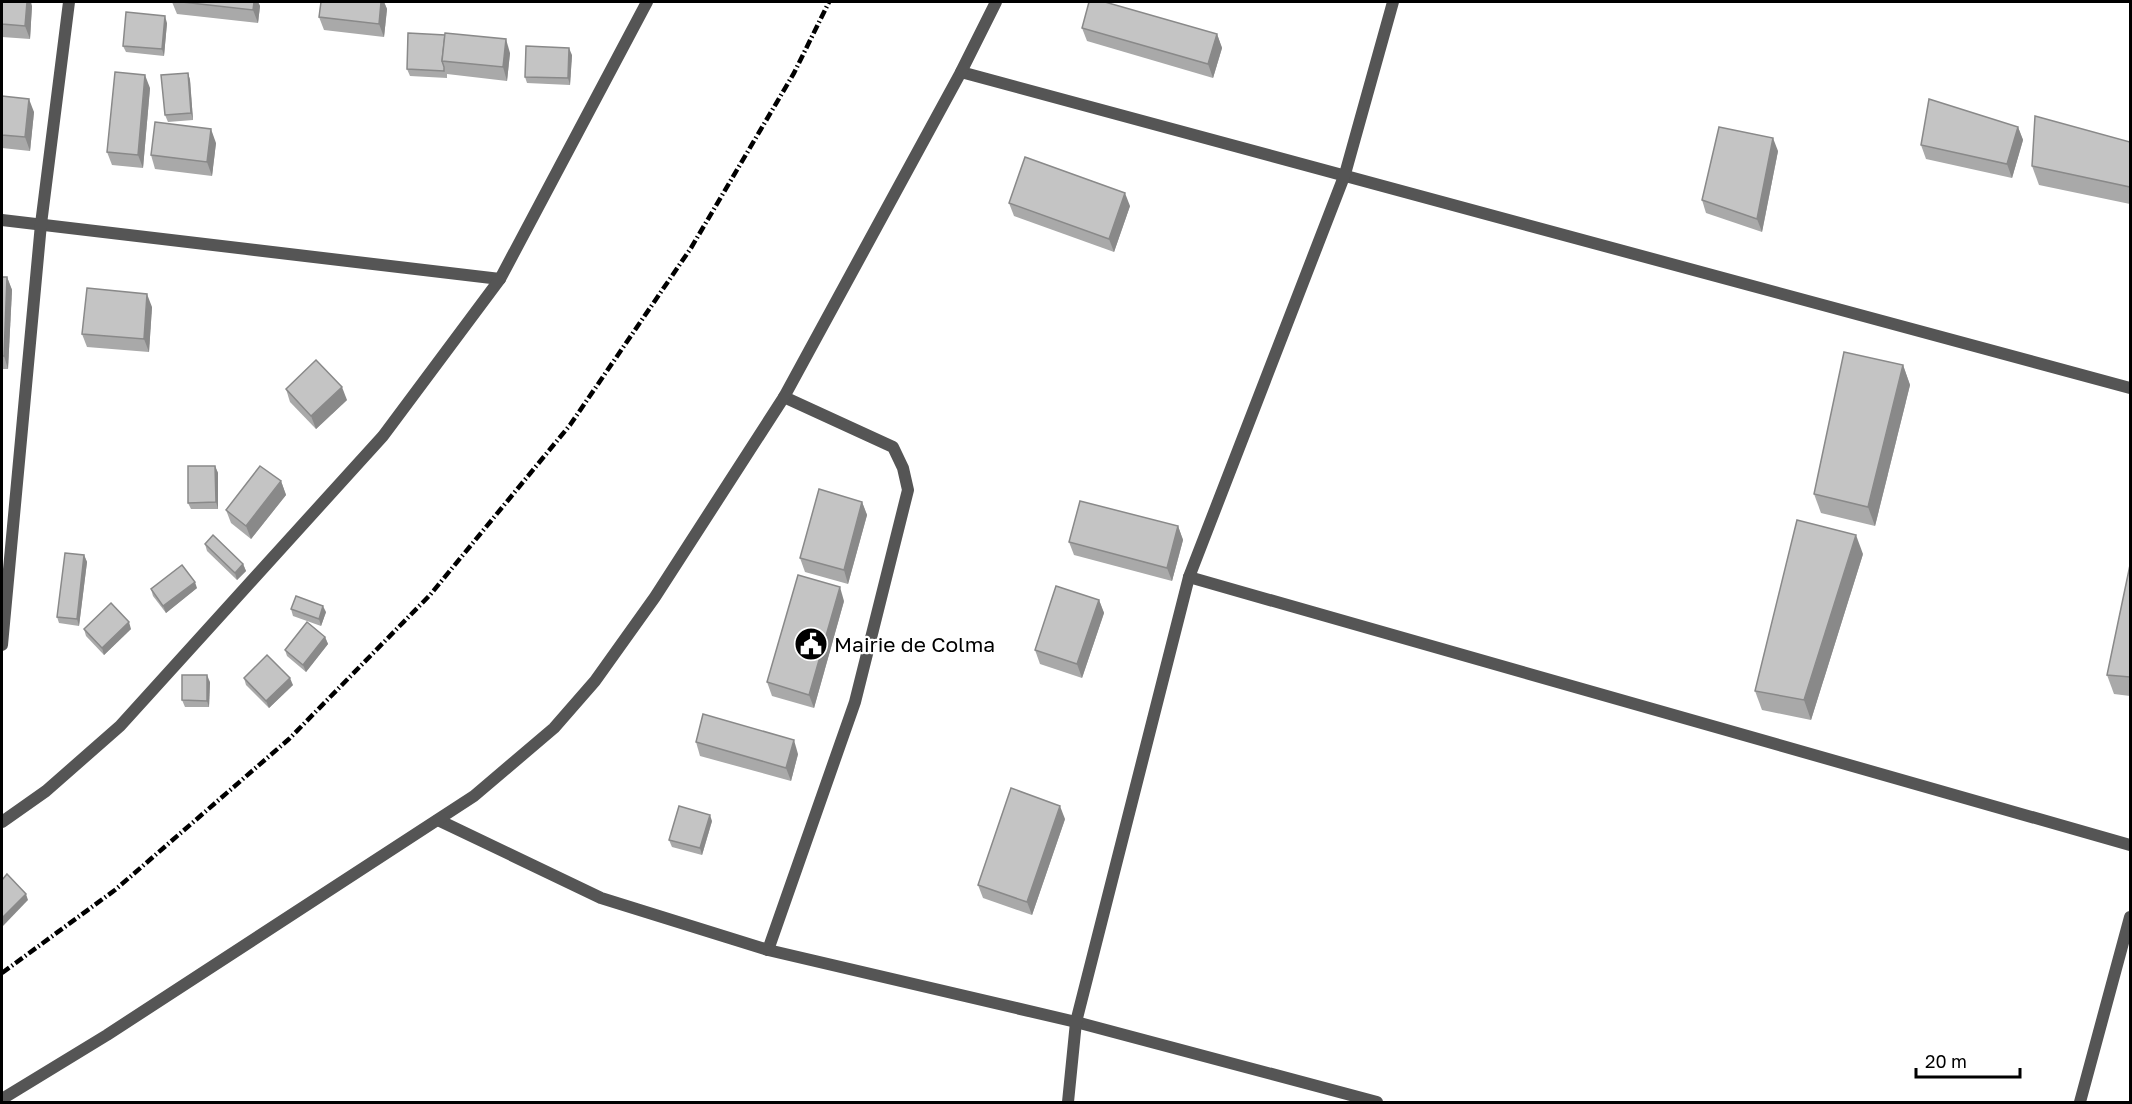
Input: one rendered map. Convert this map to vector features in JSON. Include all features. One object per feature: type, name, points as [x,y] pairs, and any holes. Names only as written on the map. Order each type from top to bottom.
[{"type":"street","points":[[2,645],[41,224],[69,2]]},
{"type":"street","points":[[2,822],[46,791],[120,726],[383,436],[500,279],[647,2]]},
{"type":"street","points":[[2,1099],[107,1035],[474,796],[554,729],[595,681],[655,597],[784,397],[961,72],[996,2]]},
{"type":"street","points":[[1068,1102],[1076,1022],[1189,577],[1345,174],[1393,2]]},
{"type":"street","points":[[961,72],[2130,388]]},
{"type":"street","points":[[2,220],[500,279]]},
{"type":"street","points":[[768,950],[855,702],[908,490],[903,468],[893,447],[784,397]]},
{"type":"street","points":[[1189,577],[2130,844]]},
{"type":"street","points":[[438,820],[601,898],[768,950],[1076,1022],[1377,1102]]},
{"type":"street","points":[[2080,1102],[2130,917]]},
{"type":"building","points":[[2,2],[27,2],[25,26],[2,24]]},
{"type":"building","points":[[182,2],[254,2],[253,10]]},
{"type":"building","points":[[321,2],[381,2],[379,24],[319,17]]},
{"type":"building","points":[[1089,2],[1105,2],[1217,34],[1208,64],[1082,28]]},
{"type":"building","points":[[126,12],[165,16],[162,49],[123,46]]},
{"type":"building","points":[[408,33],[445,35],[442,61],[444,71],[407,69]]},
{"type":"building","points":[[445,33],[506,39],[503,67],[442,61]]},
{"type":"building","points":[[526,46],[569,48],[568,78],[525,77]]},
{"type":"building","points":[[115,72],[145,75],[138,155],[107,152]]},
{"type":"building","points":[[188,73],[191,113],[165,115],[161,75]]},
{"type":"building","points":[[2,96],[29,99],[25,137],[2,135]]},
{"type":"building","points":[[1929,99],[2018,127],[2007,164],[1921,145]]},
{"type":"building","points":[[2035,116],[2130,142],[2130,187],[2032,166]]},
{"type":"building","points":[[155,122],[211,129],[207,162],[151,155]]},
{"type":"building","points":[[1719,127],[1773,138],[1757,219],[1702,200]]},
{"type":"building","points":[[1025,157],[1125,193],[1109,239],[1009,203]]},
{"type":"building","points":[[2,277],[7,277],[4,356],[2,356]]},
{"type":"building","points":[[87,288],[147,294],[144,339],[82,334]]},
{"type":"building","points":[[1844,352],[1903,365],[1868,507],[1814,494]]},
{"type":"building","points":[[316,360],[342,387],[311,416],[286,389]]},
{"type":"building","points":[[188,466],[215,466],[216,502],[188,503]]},
{"type":"building","points":[[260,466],[281,481],[246,526],[226,510]]},
{"type":"building","points":[[819,489],[862,502],[844,570],[800,558]]},
{"type":"building","points":[[1080,501],[1178,526],[1167,568],[1069,542]]},
{"type":"building","points":[[1797,520],[1856,535],[1804,700],[1755,691]]},
{"type":"building","points":[[213,535],[243,564],[235,573],[205,544]]},
{"type":"building","points":[[65,553],[84,555],[77,619],[57,617]]},
{"type":"building","points":[[182,565],[195,582],[163,606],[151,589]]},
{"type":"building","points":[[2130,565],[2130,677],[2107,675]]},
{"type":"building","points":[[798,575],[840,587],[809,695],[767,682]]},
{"type":"building","points":[[1056,586],[1099,600],[1077,664],[1035,650]]},
{"type":"building","points":[[296,596],[323,606],[319,619],[291,609]]},
{"type":"building","points":[[111,603],[129,622],[102,648],[84,629]]},
{"type":"building","points":[[307,622],[325,637],[303,665],[285,650]]},
{"type":"building","points":[[267,655],[290,678],[266,701],[244,678]]},
{"type":"building","points":[[182,675],[207,675],[207,701],[182,700]]},
{"type":"building","points":[[703,714],[794,740],[786,768],[696,742]]},
{"type":"building","points":[[1011,788],[1060,806],[1027,902],[978,885]]},
{"type":"building","points":[[679,806],[710,815],[700,848],[669,840]]},
{"type":"building","points":[[7,874],[26,894],[2,918],[2,880]]},
{"type":"railway","points":[[2,973],[115,890],[289,739],[430,595],[570,425],[691,248],[794,73],[829,2]]},
{"type":"place","name":"Mairie de Colma","points":[[811,644]]}]
